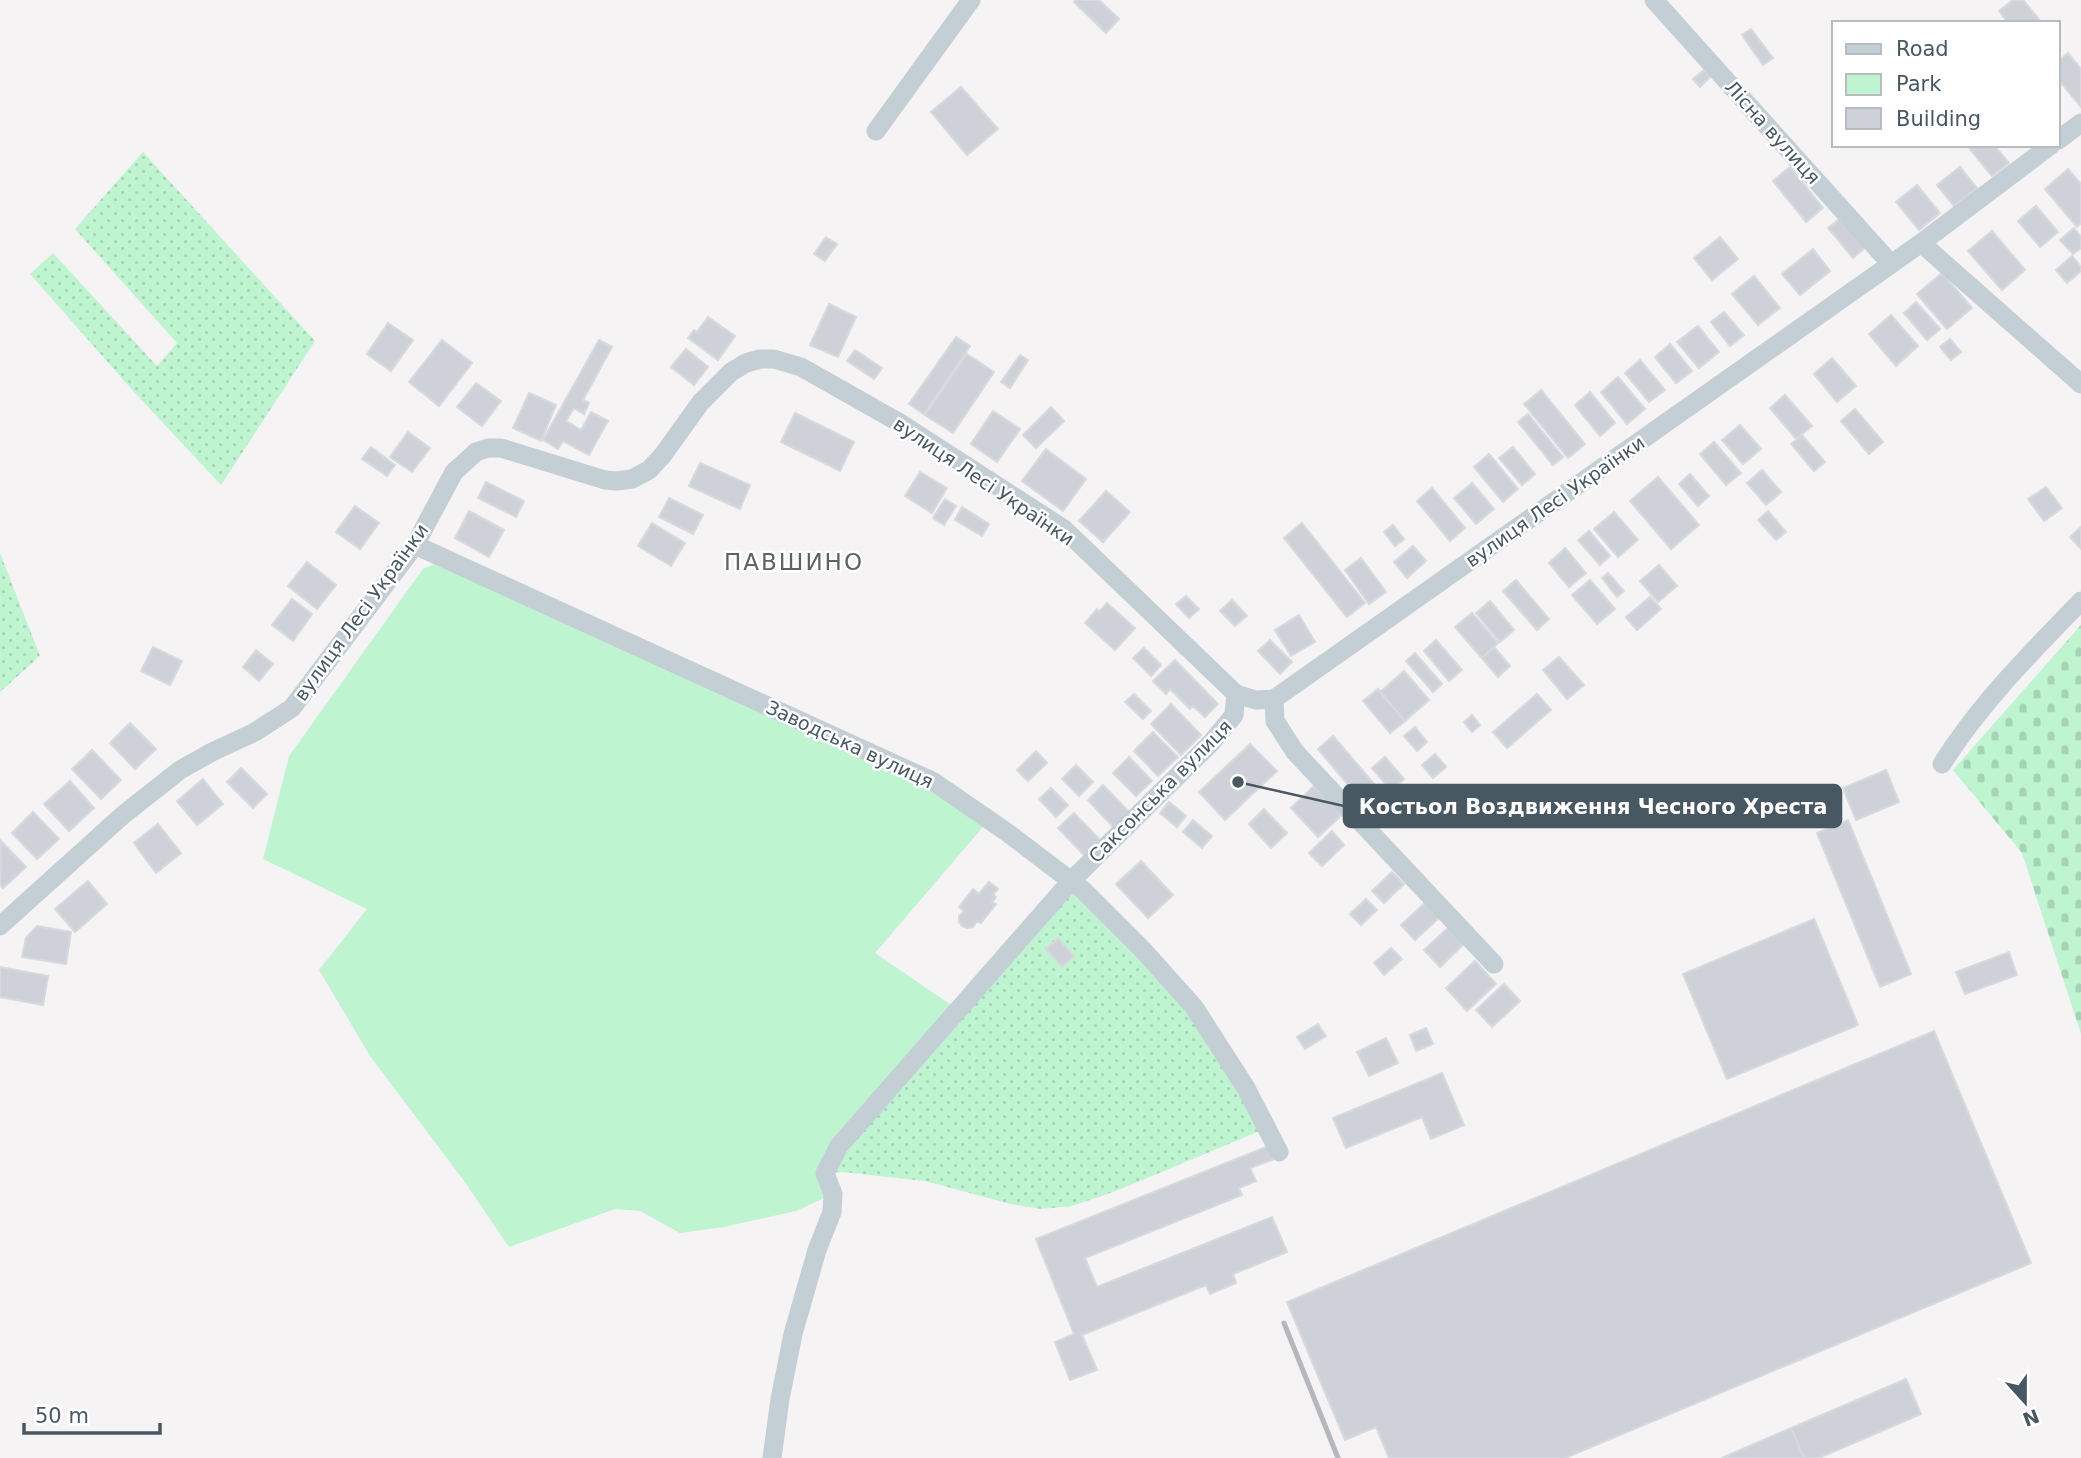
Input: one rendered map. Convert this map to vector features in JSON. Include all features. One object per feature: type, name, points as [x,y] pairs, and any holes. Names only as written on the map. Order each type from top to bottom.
[{"type":"street","points":[[876,131],[971,0]]},
{"type":"street","name":"Лісна вулиця","points":[[1654,0],[1891,264]]},
{"type":"street","points":[[2060,139],[2081,123]]},
{"type":"street","name":"вулиця Лесі Українки","points":[[1274,699],[1921,243],[2048,147]]},
{"type":"street","points":[[1921,243],[2081,384]]},
{"type":"street","name":"вулиця Лесі Українки","points":[[0,926],[123,815],[180,770],[212,751],[255,732],[292,708],[415,545],[454,472],[476,452],[501,447],[605,480],[632,479],[649,470],[701,402],[732,372],[746,363],[760,359],[774,359],[802,367],[834,384],[1064,530],[1236,694]]},
{"type":"street","name":"Заводська вулиця","points":[[415,545],[934,782],[1008,833],[1083,890],[1143,950],[1194,1007],[1246,1088],[1279,1152]]},
{"type":"street","points":[[1942,764],[1963,730],[2005,680],[2081,601]]},
{"type":"street","points":[[1236,694],[1256,700],[1274,699],[1275,721],[1295,752],[1494,964]]},
{"type":"street","name":"Саксонська вулиця","points":[[772,1458],[793,1334],[817,1250],[832,1212],[832,1194],[825,1173],[839,1146],[1070,881],[1211,743],[1234,715],[1236,694]]},
{"type":"green space","points":[[143,152],[315,341],[221,485],[30,274],[53,253],[157,366],[177,343],[75,229]]},
{"type":"green space","points":[[0,553],[40,656],[0,692]]},
{"type":"green space","points":[[446,559],[864,749],[989,820],[875,953],[957,1009],[839,1146],[833,1194],[796,1211],[724,1227],[680,1233],[640,1211],[615,1209],[509,1247],[462,1178],[370,1056],[319,970],[367,909],[263,859],[289,756],[423,569]]},
{"type":"green space","points":[[2081,625],[2081,1034],[2022,853],[1953,770]]},
{"type":"green space","points":[[1071,881],[1143,950],[1267,1128],[1116,1191],[1072,1206],[1041,1209],[1011,1204],[925,1181],[843,1172],[825,1173]]},
{"type":"building","points":[[1099,0],[1119,19],[1106,33],[1074,2]]},
{"type":"building","points":[[2013,0],[2023,0],[2040,21],[2006,21],[1999,11]]},
{"type":"building","points":[[1751,29],[1773,58],[1763,65],[1742,35]]},
{"type":"building","points":[[2068,53],[2081,69],[2081,107],[2060,81],[2060,59]]},
{"type":"building","points":[[1704,70],[1710,77],[1700,87],[1693,79]]},
{"type":"building","points":[[961,87],[998,129],[967,155],[931,112]]},
{"type":"building","points":[[1996,147],[2009,163],[1992,176],[1969,148]]},
{"type":"building","points":[[1790,167],[1823,208],[1806,222],[1773,181]]},
{"type":"building","points":[[1960,167],[1977,188],[1954,206],[1937,185]]},
{"type":"building","points":[[2068,169],[2081,184],[2081,223],[2077,227],[2045,189]]},
{"type":"building","points":[[1917,185],[1940,213],[1919,230],[1896,202]]},
{"type":"building","points":[[2036,206],[2058,232],[2040,247],[2018,221]]},
{"type":"building","points":[[1843,216],[1867,246],[1853,258],[1828,228]]},
{"type":"building","points":[[2074,228],[2081,237],[2081,248],[2073,254],[2060,240]]},
{"type":"building","points":[[1992,231],[2025,270],[2002,290],[1968,251]]},
{"type":"building","points":[[826,237],[837,244],[825,261],[814,254]]},
{"type":"building","points":[[1720,237],[1738,259],[1712,280],[1694,258]]},
{"type":"building","points":[[1813,249],[1830,271],[1800,295],[1782,274]]},
{"type":"building","points":[[2072,256],[2081,271],[2067,283],[2056,270]]},
{"type":"building","points":[[1942,273],[1972,308],[1947,329],[1917,294]]},
{"type":"building","points":[[1754,276],[1780,308],[1758,325],[1732,294]]},
{"type":"building","points":[[1916,302],[1940,329],[1927,340],[1904,313]]},
{"type":"building","points":[[829,304],[856,317],[838,357],[810,345]]},
{"type":"building","points":[[1724,312],[1744,335],[1730,346],[1711,322]]},
{"type":"building","points":[[1891,315],[1918,346],[1896,366],[1869,334]]},
{"type":"building","points":[[708,317],[735,336],[718,360],[688,338],[694,330],[697,332]]},
{"type":"building","points":[[388,323],[413,340],[391,371],[367,354]]},
{"type":"building","points":[[1698,326],[1719,352],[1699,368],[1677,342]]},
{"type":"building","points":[[956,337],[970,346],[924,414],[909,404]]},
{"type":"building","points":[[1950,339],[1961,352],[1951,360],[1940,347]]},
{"type":"building","points":[[442,340],[472,363],[439,406],[409,382]]},
{"type":"building","points":[[599,340],[612,347],[583,400],[589,403],[584,414],[574,408],[566,421],[581,430],[591,412],[608,421],[589,455],[563,441],[558,449],[543,440]]},
{"type":"building","points":[[1670,344],[1692,371],[1676,383],[1655,357]]},
{"type":"building","points":[[686,349],[708,367],[694,385],[671,367]]},
{"type":"building","points":[[855,350],[882,368],[874,379],[847,361]]},
{"type":"building","points":[[967,354],[994,372],[953,433],[925,415]]},
{"type":"building","points":[[1020,355],[1028,360],[1010,388],[1001,382]]},
{"type":"building","points":[[1832,358],[1856,386],[1837,402],[1814,374]]},
{"type":"building","points":[[1640,360],[1665,390],[1649,402],[1625,373]]},
{"type":"building","points":[[1618,377],[1645,409],[1627,424],[1601,392]]},
{"type":"building","points":[[476,383],[501,401],[482,426],[457,407]]},
{"type":"building","points":[[1541,390],[1585,444],[1568,458],[1524,404]]},
{"type":"building","points":[[1590,392],[1615,423],[1600,436],[1575,405]]},
{"type":"building","points":[[529,393],[556,405],[541,441],[513,428]]},
{"type":"building","points":[[1785,395],[1812,426],[1796,439],[1770,408]]},
{"type":"building","points":[[1051,407],[1064,421],[1036,448],[1023,435]]},
{"type":"building","points":[[1855,409],[1883,442],[1869,454],[1841,421]]},
{"type":"building","points":[[993,411],[1020,429],[997,462],[971,444]]},
{"type":"building","points":[[795,413],[854,442],[840,471],[781,442]]},
{"type":"building","points":[[1528,414],[1563,457],[1553,465],[1518,422]]},
{"type":"building","points":[[1740,425],[1761,449],[1743,464],[1722,440]]},
{"type":"building","points":[[408,432],[430,448],[412,472],[390,457]]},
{"type":"building","points":[[1802,435],[1825,462],[1814,471],[1791,444]]},
{"type":"building","points":[[1714,442],[1741,473],[1726,485],[1700,454]]},
{"type":"building","points":[[371,447],[395,465],[387,476],[362,459]]},
{"type":"building","points":[[1513,447],[1535,474],[1522,485],[1499,458]]},
{"type":"building","points":[[1046,449],[1086,479],[1063,511],[1022,481]]},
{"type":"building","points":[[1489,454],[1518,489],[1503,502],[1474,467]]},
{"type":"building","points":[[700,463],[750,485],[740,509],[689,486]]},
{"type":"building","points":[[1762,470],[1781,492],[1766,505],[1747,483]]},
{"type":"building","points":[[920,472],[947,488],[932,513],[905,496]]},
{"type":"building","points":[[1690,474],[1709,496],[1698,506],[1679,484]]},
{"type":"building","points":[[1658,477],[1699,525],[1671,549],[1630,501]]},
{"type":"building","points":[[486,482],[524,501],[516,517],[478,498]]},
{"type":"building","points":[[1472,483],[1494,509],[1476,524],[1454,498]]},
{"type":"building","points":[[2046,487],[2062,508],[2044,521],[2028,499]]},
{"type":"building","points":[[1432,488],[1465,528],[1450,541],[1417,501]]},
{"type":"building","points":[[1106,491],[1130,512],[1103,542],[1079,521]]},
{"type":"building","points":[[669,498],[703,515],[693,534],[659,517]]},
{"type":"building","points":[[945,499],[956,506],[944,525],[933,518]]},
{"type":"building","points":[[355,506],[379,523],[360,549],[336,532]]},
{"type":"building","points":[[962,507],[989,524],[982,536],[955,520]]},
{"type":"building","points":[[469,511],[504,530],[489,557],[455,538]]},
{"type":"building","points":[[1768,511],[1786,532],[1776,540],[1758,520]]},
{"type":"building","points":[[1614,512],[1638,540],[1618,557],[1594,529]]},
{"type":"building","points":[[652,523],[685,543],[671,566],[638,546]]},
{"type":"building","points":[[1302,523],[1365,603],[1347,617],[1284,538]]},
{"type":"building","points":[[1393,525],[1404,539],[1395,546],[1384,532]]},
{"type":"building","points":[[2081,527],[2081,549],[2070,537]]},
{"type":"building","points":[[1589,531],[1610,556],[1600,565],[1578,540]]},
{"type":"building","points":[[1413,546],[1426,561],[1407,578],[1394,562]]},
{"type":"building","points":[[1565,548],[1586,573],[1569,587],[1549,563]]},
{"type":"building","points":[[1361,558],[1386,592],[1369,604],[1345,570]]},
{"type":"building","points":[[307,562],[336,585],[317,609],[288,586]]},
{"type":"building","points":[[1659,565],[1677,586],[1658,602],[1640,581]]},
{"type":"building","points":[[1608,573],[1624,591],[1617,597],[1602,578]]},
{"type":"building","points":[[1516,580],[1549,619],[1537,630],[1503,591]]},
{"type":"building","points":[[1590,580],[1615,609],[1597,624],[1572,595]]},
{"type":"building","points":[[1186,596],[1199,609],[1189,618],[1176,604]]},
{"type":"building","points":[[1650,597],[1661,609],[1637,630],[1626,617]]},
{"type":"building","points":[[292,599],[312,614],[293,641],[272,625]]},
{"type":"building","points":[[1232,600],[1247,616],[1235,626],[1220,611]]},
{"type":"building","points":[[1490,601],[1514,630],[1500,642],[1476,613]]},
{"type":"building","points":[[1107,603],[1135,628],[1115,650],[1085,623],[1097,609],[1099,612]]},
{"type":"building","points":[[1472,613],[1498,643],[1482,658],[1455,627]]},
{"type":"building","points":[[1299,615],[1315,642],[1291,656],[1275,630]]},
{"type":"building","points":[[1270,640],[1292,662],[1280,674],[1258,651]]},
{"type":"building","points":[[1436,640],[1462,670],[1449,681],[1424,651]]},
{"type":"building","points":[[153,647],[182,661],[170,685],[141,671]]},
{"type":"building","points":[[1494,647],[1510,666],[1498,677],[1482,658]]},
{"type":"building","points":[[1144,648],[1161,665],[1151,676],[1133,658]]},
{"type":"building","points":[[256,650],[273,664],[259,681],[243,667]]},
{"type":"building","points":[[1415,653],[1442,684],[1433,692],[1406,661]]},
{"type":"building","points":[[1559,657],[1584,685],[1567,699],[1543,670]]},
{"type":"building","points":[[1175,660],[1218,704],[1205,717],[1193,706],[1190,709],[1170,689],[1166,694],[1153,681]]},
{"type":"building","points":[[1404,671],[1429,700],[1405,721],[1380,692]]},
{"type":"building","points":[[1378,689],[1405,721],[1390,733],[1363,701]]},
{"type":"building","points":[[1134,694],[1151,711],[1143,719],[1125,702]]},
{"type":"building","points":[[1537,694],[1551,710],[1507,748],[1493,732]]},
{"type":"building","points":[[1171,704],[1201,735],[1181,755],[1151,724]]},
{"type":"building","points":[[1472,715],[1480,725],[1472,732],[1464,722]]},
{"type":"building","points":[[130,723],[156,749],[135,769],[110,743]]},
{"type":"building","points":[[1415,727],[1427,742],[1417,751],[1404,736]]},
{"type":"building","points":[[1153,732],[1178,757],[1158,776],[1134,751]]},
{"type":"building","points":[[1333,736],[1376,786],[1360,799],[1318,749]]},
{"type":"building","points":[[1250,744],[1277,771],[1225,820],[1199,792]]},
{"type":"building","points":[[92,750],[121,780],[101,799],[72,769]]},
{"type":"building","points":[[1036,751],[1047,763],[1028,781],[1017,770]]},
{"type":"building","points":[[1435,754],[1446,767],[1433,778],[1422,765]]},
{"type":"building","points":[[1129,757],[1152,781],[1136,796],[1113,773]]},
{"type":"building","points":[[1385,757],[1404,779],[1391,790],[1372,768]]},
{"type":"building","points":[[1076,765],[1093,782],[1079,796],[1062,779]]},
{"type":"building","points":[[241,768],[267,794],[253,808],[227,782]]},
{"type":"building","points":[[1886,770],[1899,802],[1856,820],[1843,788]]},
{"type":"building","points":[[203,779],[223,804],[197,825],[177,801]]},
{"type":"building","points":[[70,781],[94,808],[69,831],[44,804]]},
{"type":"building","points":[[1103,785],[1129,812],[1113,827],[1088,800]]},
{"type":"building","points":[[1314,786],[1342,815],[1318,837],[1291,808]]},
{"type":"building","points":[[1051,788],[1068,805],[1056,817],[1039,799]]},
{"type":"building","points":[[1169,802],[1186,816],[1177,827],[1160,813]]},
{"type":"building","points":[[1264,809],[1287,833],[1271,848],[1249,824]]},
{"type":"building","points":[[33,812],[59,839],[37,859],[12,833]]},
{"type":"building","points":[[1074,813],[1100,840],[1084,855],[1058,828]]},
{"type":"building","points":[[1193,820],[1212,836],[1202,848],[1183,832]]},
{"type":"building","points":[[1848,820],[1911,974],[1880,987],[1817,833]]},
{"type":"building","points":[[158,824],[181,853],[156,873],[134,843]]},
{"type":"building","points":[[1332,831],[1344,845],[1322,866],[1309,853]]},
{"type":"building","points":[[1,841],[26,867],[3,888],[0,885]]},
{"type":"building","points":[[1141,861],[1173,895],[1148,918],[1116,884]]},
{"type":"building","points":[[1392,872],[1404,884],[1384,903],[1372,891]]},
{"type":"building","points":[[88,881],[107,904],[75,932],[55,909]]},
{"type":"building","points":[[989,882],[998,889],[992,902],[996,904],[981,923],[977,921],[973,927],[967,928],[962,926],[959,916],[964,911],[959,907],[973,889],[979,894]]},
{"type":"building","points":[[1366,899],[1377,910],[1361,925],[1350,914]]},
{"type":"building","points":[[1426,902],[1440,917],[1415,940],[1401,925]]},
{"type":"building","points":[[1814,919],[1858,1025],[1727,1079],[1683,974]]},
{"type":"building","points":[[37,926],[71,932],[66,964],[22,957],[26,938]]},
{"type":"building","points":[[1449,927],[1465,943],[1440,967],[1424,950]]},
{"type":"building","points":[[1058,938],[1074,956],[1062,967],[1046,949]]},
{"type":"building","points":[[1391,948],[1402,959],[1384,975],[1374,963]]},
{"type":"building","points":[[2009,952],[2017,975],[1965,994],[1956,972]]},
{"type":"building","points":[[1475,961],[1496,984],[1467,1011],[1446,988]]},
{"type":"building","points":[[0,967],[48,976],[43,1005],[0,997]]},
{"type":"building","points":[[1504,984],[1520,1001],[1492,1027],[1476,1010]]},
{"type":"building","points":[[1318,1024],[1326,1036],[1305,1049],[1297,1037]]},
{"type":"building","points":[[1426,1028],[1433,1044],[1416,1051],[1410,1035]]},
{"type":"building","points":[[1934,1031],[2031,1263],[1565,1458],[1389,1458],[1376,1427],[1345,1440],[1287,1302]]},
{"type":"building","points":[[1386,1038],[1398,1063],[1369,1076],[1357,1052]]},
{"type":"building","points":[[1442,1073],[1464,1125],[1431,1139],[1422,1117],[1346,1148],[1333,1118]]},
{"type":"building","points":[[1271,1145],[1277,1158],[1250,1168],[1256,1181],[1239,1188],[1242,1195],[1085,1258],[1097,1287],[1272,1217],[1287,1252],[1233,1274],[1236,1283],[1210,1294],[1206,1285],[1082,1335],[1097,1370],[1070,1380],[1055,1342],[1074,1334],[1036,1239]]},
{"type":"building","points":[[1906,1379],[1921,1414],[1819,1458],[1804,1458],[1791,1428]]},
{"type":"building","points":[[1791,1428],[1804,1458],[1722,1458]]},
{"type":"railway","points":[[1284,1323],[1338,1458]]},
{"type":"place","name":"Костьол Воздвиження Чесного Хреста","points":[[1238,782]]},
{"type":"district","name":"ПАВШИНО","points":[[794,562]]}]
